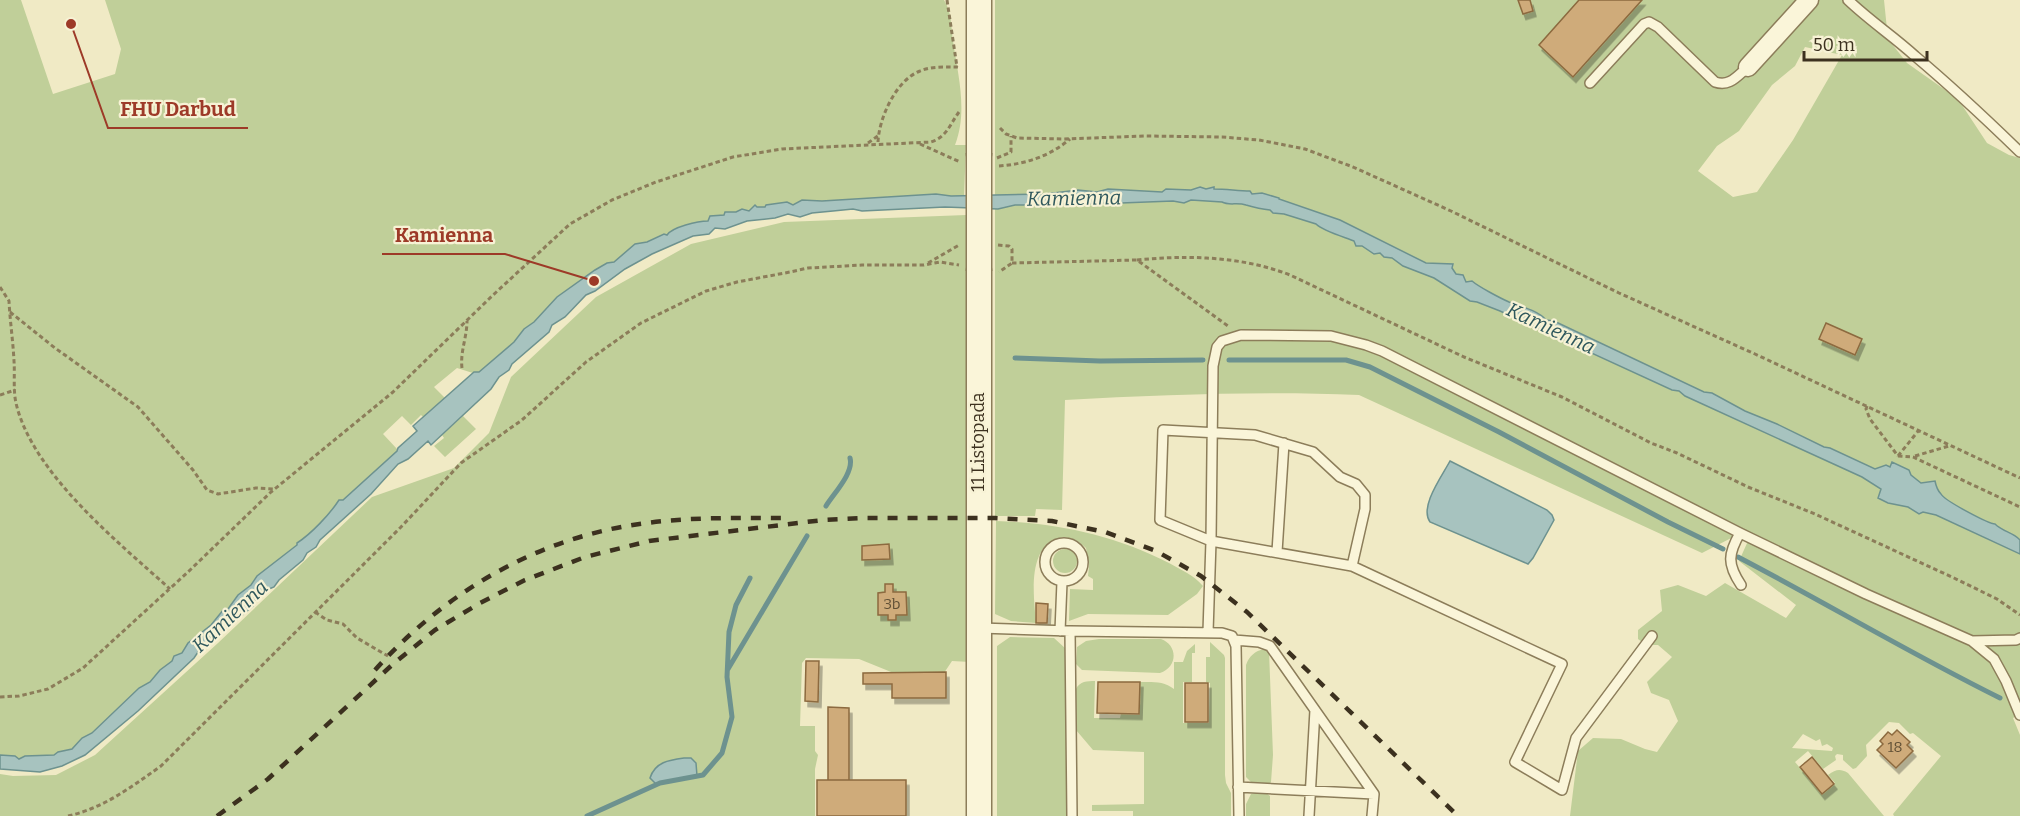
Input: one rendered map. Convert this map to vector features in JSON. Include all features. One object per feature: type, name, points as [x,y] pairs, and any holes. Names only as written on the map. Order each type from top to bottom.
[{"type":"street","name":"11 Listopada","points":[[967,0],[968,67],[979,105],[979,153],[989,272],[978,628],[979,816]]},
{"type":"street","name":"11 Listopada","points":[[968,67],[979,0]]},
{"type":"street","points":[[1748,67],[1809,0]]},
{"type":"lane","points":[[1848,0],[1872,22],[1914,54],[2020,152]]},
{"type":"lane","points":[[1590,83],[1644,24],[1649,22],[1658,27],[1715,82],[1723,84],[1731,82],[1748,67]]},
{"type":"lane","points":[[1208,632],[1213,375],[1217,347],[1229,337],[1241,335],[1331,336],[1366,345],[1740,533],[1866,594],[1972,641],[1994,659],[2020,715]]},
{"type":"lane","points":[[1352,566],[1365,509],[1365,495],[1356,484],[1340,477],[1312,452],[1255,435],[1163,430],[1160,520],[1211,541],[1352,566],[1562,664],[1515,762],[1562,790],[1576,738],[1652,636]]},
{"type":"lane","points":[[1277,552],[1284,443]]},
{"type":"lane","points":[[1740,533],[1730,556],[1731,568],[1741,585]]},
{"type":"lane","points":[[1063,543],[1074,546],[1082,554],[1083,560],[1078,576],[1073,580],[1062,582],[1051,577],[1044,562],[1048,551],[1063,543]]},
{"type":"lane","points":[[1060,631],[1062,582]]},
{"type":"lane","points":[[978,628],[1208,632],[1228,634],[1234,640],[1259,642],[1270,646],[1374,794],[1372,816]]},
{"type":"lane","points":[[1070,631],[1072,816]]},
{"type":"lane","points":[[1972,641],[2020,638]]},
{"type":"lane","points":[[1234,640],[1239,816]]},
{"type":"lane","points":[[1309,816],[1314,710]]},
{"type":"lane","points":[[1238,787],[1374,794]]},
{"type":"path","points":[[947,0],[968,67]]},
{"type":"path","points":[[878,143],[889,106],[902,84],[919,71],[948,67]]},
{"type":"path","points":[[0,697],[48,689],[65,680],[106,647],[275,489],[386,399],[570,224],[612,200],[670,177],[733,158],[782,149],[878,143],[918,144],[937,140],[950,128],[960,111],[979,105]]},
{"type":"path","points":[[998,124],[1006,134],[1011,136],[1064,139],[1145,136],[1222,137],[1293,146],[1353,167],[2020,478]]},
{"type":"path","points":[[863,144],[879,135]]},
{"type":"path","points":[[1011,136],[1011,152]]},
{"type":"path","points":[[1012,249],[1012,263]]},
{"type":"path","points":[[68,816],[87,812],[117,797],[160,766],[401,527],[461,463],[522,420],[586,362],[641,323],[706,291],[737,282],[808,268],[924,265],[940,262],[989,272],[1012,263],[1137,260],[1182,256],[1239,261],[1267,267],[1290,275],[1464,357],[1562,397],[1651,443],[1815,514],[1954,578],[1997,599],[2020,615]]},
{"type":"path","points":[[1137,260],[1241,335]]},
{"type":"path","points":[[0,287],[9,301],[16,401],[25,429],[48,467],[111,535],[170,589]]},
{"type":"path","points":[[9,312],[138,407],[181,455],[207,490],[218,494],[256,488],[275,489]]},
{"type":"path","points":[[462,369],[461,360],[467,333],[466,321]]},
{"type":"path","points":[[0,395],[15,390]]},
{"type":"path","points":[[1867,406],[1870,419],[1898,456],[1914,457],[1951,446]]},
{"type":"path","points":[[1898,456],[1919,430]]},
{"type":"path","points":[[1914,457],[2020,507]]},
{"type":"path","points":[[315,612],[327,620],[342,624],[357,638],[388,656]]},
{"type":"green space","points":[[0,0],[21,0],[53,94],[115,74],[121,49],[105,0],[944,0],[950,15],[961,93],[961,120],[955,145],[966,145],[964,197],[716,219],[579,284],[487,371],[476,374],[457,368],[434,387],[445,398],[411,425],[402,416],[383,434],[398,450],[90,739],[60,756],[29,759],[0,757]]},
{"type":"green space","points":[[995,0],[1884,0],[1888,39],[1907,63],[1958,99],[1987,143],[2009,155],[2020,158],[2020,713],[2013,718],[2020,735],[2020,816],[1894,816],[1893,814],[1941,756],[1913,733],[1910,734],[1899,723],[1889,722],[1866,745],[1867,756],[1856,768],[1853,769],[1843,760],[1843,755],[1837,754],[1836,760],[1823,769],[1808,751],[1795,762],[1822,794],[1835,783],[1828,775],[1838,770],[1848,773],[1884,816],[1570,816],[1578,751],[1593,738],[1621,739],[1657,752],[1678,721],[1669,700],[1651,693],[1647,682],[1672,657],[1658,645],[1646,645],[1638,639],[1638,630],[1662,611],[1660,590],[1678,585],[1706,596],[1725,583],[1786,618],[1796,605],[1739,561],[1748,541],[1855,594],[1921,622],[1741,533],[1702,553],[1359,395],[1212,394],[1065,400],[1062,510],[1036,509],[1035,516],[995,516]],"holes":[[[1805,47],[1842,55],[1793,140],[1757,192],[1733,197],[1698,171],[1717,146],[1739,131],[1772,85],[1795,66]],[[1803,734],[1816,741],[1820,739],[1822,746],[1827,744],[1833,748],[1832,751],[1792,748]]]},
{"type":"green space","points":[[966,215],[966,270],[969,283],[970,662],[952,661],[944,673],[901,676],[859,659],[806,658],[802,663],[800,726],[815,726],[815,751],[818,755],[815,769],[815,816],[0,816],[0,774],[56,775],[95,755],[218,643],[372,497],[454,468],[489,433],[511,377],[596,297],[691,244],[784,222]]},
{"type":"green space","points":[[463,416],[476,429],[445,457],[434,446],[444,438],[442,435]]},
{"type":"green space","points":[[996,521],[1041,524],[1106,538],[1169,563],[1203,586],[1197,594],[1168,615],[1088,614],[1069,621],[1070,589],[1093,590],[1093,579],[1088,576],[1086,548],[1074,540],[1060,538],[1049,543],[1037,562],[1034,574],[1036,623],[1011,621],[995,614]]},
{"type":"green space","points":[[1065,549],[1074,552],[1077,561],[1074,570],[1065,573],[1056,570],[1053,561],[1056,552]]},
{"type":"green space","points":[[1010,637],[1054,638],[1066,649],[1068,816],[997,816],[997,646]]},
{"type":"green space","points":[[1161,639],[1171,646],[1173,661],[1166,670],[1160,673],[1082,670],[1076,664],[1077,647],[1086,641]]},
{"type":"green space","points":[[1210,642],[1225,658],[1225,775],[1231,793],[1231,816],[1133,816],[1133,811],[1092,811],[1092,805],[1144,804],[1144,752],[1093,750],[1076,730],[1076,689],[1078,686],[1084,682],[1095,681],[1094,718],[1120,718],[1121,714],[1139,715],[1140,682],[1162,683],[1174,689],[1174,662],[1183,662],[1187,651],[1195,644],[1195,653],[1192,653],[1192,682],[1183,682],[1183,723],[1209,723],[1210,683],[1206,682],[1206,657],[1210,657]]},
{"type":"green space","points":[[1264,649],[1269,651],[1273,755],[1269,784],[1251,782],[1246,777],[1246,665],[1253,654]]},
{"type":"green space","points":[[1261,792],[1270,796],[1270,816],[1246,816],[1246,804],[1251,794]]},
{"type":"water","points":[[1200,187],[1250,191],[1252,194],[1262,193],[1279,198],[1340,220],[1426,263],[1453,264],[1452,268],[1456,274],[1463,275],[1466,282],[1472,281],[1505,300],[1534,311],[1546,320],[1554,321],[1704,392],[1712,393],[1745,411],[1824,447],[1875,469],[1886,465],[1890,467],[1892,462],[1909,470],[1911,475],[1921,483],[1935,481],[1940,493],[1950,502],[2017,537],[2020,540],[2020,554],[1936,515],[1923,512],[1919,514],[1908,507],[1888,503],[1878,498],[1881,489],[1862,477],[1685,396],[1679,391],[1672,390],[1500,311],[1470,301],[1434,278],[1403,266],[1392,258],[1384,257],[1380,253],[1374,254],[1362,246],[1356,246],[1354,241],[1316,224],[1273,213],[1270,210],[1243,204],[1191,200],[1184,203],[1173,201],[1116,202],[1048,204],[1041,207],[1015,205],[998,209],[945,207],[862,211],[853,209],[812,213],[800,217],[788,214],[747,221],[725,229],[715,228],[709,234],[693,236],[652,254],[586,295],[565,317],[552,325],[549,332],[512,364],[491,389],[431,445],[428,441],[408,459],[398,464],[371,494],[320,540],[316,547],[307,553],[303,560],[274,587],[254,601],[253,606],[198,652],[138,711],[85,755],[62,766],[40,772],[0,769],[0,755],[15,756],[19,759],[25,756],[54,755],[72,749],[82,738],[92,733],[139,688],[150,682],[172,661],[174,656],[182,653],[188,643],[211,625],[224,609],[228,609],[257,576],[314,529],[339,500],[343,500],[397,451],[417,431],[413,426],[474,372],[479,372],[514,342],[557,297],[595,270],[614,262],[635,244],[667,235],[674,229],[686,225],[708,221],[710,216],[724,215],[725,212],[736,212],[742,209],[749,211],[755,205],[765,207],[787,202],[793,205],[802,200],[822,201],[936,194],[951,196],[1045,194],[1078,190],[1097,192],[1108,189],[1162,192],[1166,189],[1191,190]]},
{"type":"water","points":[[1450,461],[1547,510],[1552,515],[1554,520],[1528,564],[1430,522],[1427,516],[1429,500]]},
{"type":"water","points":[[691,758],[696,763],[697,776],[656,784],[650,778],[659,765]]},
{"type":"building","points":[[1518,0],[1530,0],[1533,11],[1523,14]]},
{"type":"building","points":[[1579,0],[1642,0],[1573,77],[1539,45]]},
{"type":"building","points":[[1826,323],[1862,339],[1855,355],[1819,339]]},
{"type":"building","points":[[889,544],[890,559],[862,560],[862,546]]},
{"type":"building","points":[[885,584],[893,584],[893,592],[906,592],[907,615],[896,615],[896,620],[888,620],[888,615],[878,615],[878,593],[885,592]]},
{"type":"building","points":[[1036,603],[1048,604],[1047,623],[1036,623]]},
{"type":"building","points":[[806,661],[819,661],[818,702],[805,701]]},
{"type":"building","points":[[946,672],[946,698],[892,698],[892,684],[863,684],[863,673]]},
{"type":"building","points":[[1098,682],[1140,682],[1139,714],[1097,713]]},
{"type":"building","points":[[1185,683],[1208,683],[1208,722],[1185,722]]},
{"type":"building","points":[[828,707],[849,708],[849,780],[828,780]]},
{"type":"building","points":[[1897,730],[1910,742],[1907,745],[1913,751],[1896,768],[1877,750],[1883,744],[1880,741],[1888,732],[1892,735]]},
{"type":"building","points":[[1812,757],[1834,784],[1822,794],[1800,767]]},
{"type":"building","points":[[817,780],[906,780],[906,816],[817,816]]},
{"type":"waterway","points":[[1015,358],[1100,361],[1203,360]]},
{"type":"waterway","points":[[1229,360],[1346,360],[1370,367],[1723,549]]},
{"type":"waterway","points":[[826,506],[846,476],[850,458]]},
{"type":"waterway","points":[[728,669],[807,536]]},
{"type":"waterway","points":[[1738,557],[2000,698]]},
{"type":"waterway","points":[[587,816],[660,783],[703,775],[722,753],[732,717],[727,677],[729,632],[736,605],[750,578]]},
{"type":"railway","points":[[375,670],[432,616],[464,592],[533,554],[569,540],[608,530],[664,521],[784,518]]},
{"type":"railway","points":[[217,816],[268,779],[392,665],[435,630],[525,580],[585,557],[649,541],[823,520],[865,518],[995,518],[1052,521],[1105,532],[1156,551],[1201,576],[1247,612],[1458,816]]},
{"type":"place","name":"FHU Darbud","points":[[71,24]]},
{"type":"place","name":"Kamienna","points":[[594,281]]}]
